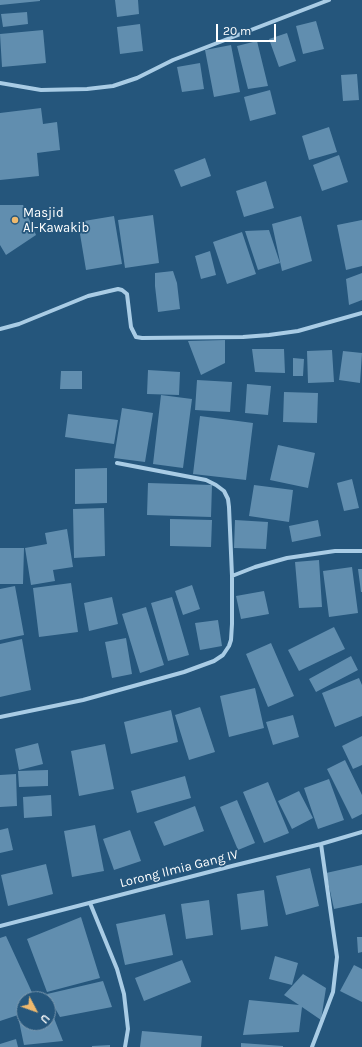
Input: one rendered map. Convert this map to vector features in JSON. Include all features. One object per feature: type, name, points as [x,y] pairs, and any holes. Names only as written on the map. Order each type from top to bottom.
[{"type":"street","points":[[0,83],[41,90],[87,90],[113,86],[137,78],[173,60],[329,0]]},
{"type":"street","points":[[0,329],[19,324],[88,296],[118,289],[127,294],[131,328],[136,336],[142,338],[269,336],[298,331],[362,313]]},
{"type":"street","points":[[0,717],[95,697],[184,672],[219,658],[226,650],[231,640],[232,576],[229,507],[228,499],[221,488],[206,480],[117,463]]},
{"type":"street","points":[[232,576],[255,567],[287,558],[335,551],[362,551]]},
{"type":"street","name":"Lorong Ilmia Gang IV","points":[[0,926],[321,844],[362,832]]},
{"type":"street","points":[[312,1047],[333,992],[337,957],[321,844]]},
{"type":"street","points":[[90,903],[117,969],[124,994],[128,1029],[125,1047]]},
{"type":"building","points":[[0,0],[40,0],[40,1],[0,5]]},
{"type":"building","points":[[115,0],[138,0],[139,14],[117,17]]},
{"type":"building","points":[[27,12],[28,24],[3,27],[1,14]]},
{"type":"building","points":[[316,21],[324,49],[303,54],[296,26]]},
{"type":"building","points":[[140,24],[143,51],[120,54],[117,27]]},
{"type":"building","points":[[43,30],[46,63],[2,67],[0,34]]},
{"type":"building","points":[[287,33],[296,61],[279,67],[269,39]]},
{"type":"building","points":[[257,41],[268,86],[248,89],[237,46]]},
{"type":"building","points":[[231,45],[240,92],[214,97],[205,50]]},
{"type":"building","points":[[200,63],[204,89],[182,92],[177,67]]},
{"type":"building","points":[[357,74],[359,100],[343,101],[341,75]]},
{"type":"building","points":[[270,90],[276,114],[250,121],[244,97]]},
{"type":"building","points":[[41,108],[43,124],[57,122],[60,150],[37,153],[39,176],[0,180],[0,113]]},
{"type":"building","points":[[329,127],[337,152],[309,160],[302,136]]},
{"type":"building","points":[[339,155],[348,182],[322,191],[313,165]]},
{"type":"building","points":[[205,158],[211,176],[181,187],[174,170]]},
{"type":"building","points":[[266,181],[274,208],[244,217],[236,191]]},
{"type":"building","name":"Masjid Al-Kawakib","points":[[0,205],[23,205],[36,235],[6,255],[0,245]]},
{"type":"building","points":[[153,215],[159,263],[125,268],[118,220]]},
{"type":"building","points":[[114,216],[122,264],[86,270],[78,222]]},
{"type":"building","points":[[301,216],[312,261],[282,271],[272,224]]},
{"type":"building","points":[[362,220],[362,266],[346,270],[337,225]]},
{"type":"building","points":[[269,230],[280,263],[258,270],[245,231]]},
{"type":"building","points":[[242,232],[256,274],[227,284],[213,242]]},
{"type":"building","points":[[210,251],[216,275],[201,279],[195,256]]},
{"type":"building","points":[[173,271],[177,283],[180,309],[158,312],[155,273]]},
{"type":"building","points":[[362,273],[362,300],[349,305],[346,279]]},
{"type":"building","points":[[225,340],[225,363],[201,375],[188,341]]},
{"type":"building","points":[[252,349],[284,349],[285,373],[255,372]]},
{"type":"building","points":[[332,350],[334,382],[308,383],[307,351]]},
{"type":"building","points":[[343,351],[362,353],[360,383],[339,380]]},
{"type":"building","points":[[293,358],[304,359],[303,376],[293,376]]},
{"type":"building","points":[[148,370],[180,372],[179,395],[147,394]]},
{"type":"building","points":[[61,371],[82,371],[82,389],[60,389]]},
{"type":"building","points":[[197,380],[232,382],[230,412],[195,410]]},
{"type":"building","points":[[247,384],[271,386],[268,415],[245,413]]},
{"type":"building","points":[[284,392],[318,393],[317,423],[283,422]]},
{"type":"building","points":[[161,395],[192,399],[183,468],[153,464]]},
{"type":"building","points":[[122,408],[153,413],[145,462],[114,458]]},
{"type":"building","points":[[68,414],[118,420],[114,444],[65,437]]},
{"type":"building","points":[[200,416],[253,423],[246,480],[193,474]]},
{"type":"building","points":[[278,445],[315,453],[308,488],[270,480]]},
{"type":"building","points":[[107,468],[107,503],[75,504],[75,469]]},
{"type":"building","points":[[352,479],[359,508],[344,511],[337,483]]},
{"type":"building","points":[[148,483],[212,485],[211,517],[147,515]]},
{"type":"building","points":[[254,485],[293,490],[289,522],[249,516]]},
{"type":"building","points":[[104,508],[105,556],[74,558],[73,509]]},
{"type":"building","points":[[170,519],[212,520],[211,547],[170,546]]},
{"type":"building","points":[[235,520],[268,522],[266,549],[234,548]]},
{"type":"building","points":[[318,520],[321,536],[292,542],[289,526]]},
{"type":"building","points":[[67,529],[73,567],[53,570],[55,581],[31,585],[25,548],[47,544],[45,533]]},
{"type":"building","points":[[0,548],[24,548],[23,584],[0,584]]},
{"type":"building","points":[[319,560],[322,607],[299,608],[295,562]]},
{"type":"building","points":[[352,567],[358,613],[329,617],[323,571]]},
{"type":"building","points":[[358,569],[362,569],[362,592],[361,592]]},
{"type":"building","points":[[71,583],[78,632],[39,637],[33,588]]},
{"type":"building","points":[[192,585],[200,609],[183,615],[175,591]]},
{"type":"building","points":[[15,586],[24,635],[0,640],[0,589]]},
{"type":"building","points":[[264,591],[269,614],[241,619],[236,596]]},
{"type":"building","points":[[112,597],[118,624],[89,631],[84,603]]},
{"type":"building","points":[[172,597],[189,655],[168,661],[151,603]]},
{"type":"building","points":[[146,607],[164,665],[140,673],[122,614]]},
{"type":"building","points":[[218,620],[222,646],[200,650],[195,623]]},
{"type":"building","points":[[334,627],[345,649],[299,671],[288,650]]},
{"type":"building","points":[[126,638],[132,674],[112,678],[105,642]]},
{"type":"building","points":[[22,639],[31,690],[0,697],[0,644]]},
{"type":"building","points":[[271,643],[294,696],[268,707],[246,654]]},
{"type":"building","points":[[351,656],[358,670],[316,692],[309,679]]},
{"type":"building","points":[[359,678],[362,685],[362,716],[335,727],[322,693]]},
{"type":"building","points":[[255,688],[264,728],[229,737],[220,696]]},
{"type":"building","points":[[200,707],[215,752],[189,760],[175,715]]},
{"type":"building","points":[[171,710],[178,742],[131,754],[124,722]]},
{"type":"building","points":[[293,715],[299,737],[273,745],[266,722]]},
{"type":"building","points":[[362,736],[362,765],[353,769],[342,746]]},
{"type":"building","points":[[38,743],[43,764],[19,770],[15,749]]},
{"type":"building","points":[[105,744],[114,789],[79,796],[71,751]]},
{"type":"building","points":[[345,760],[362,795],[362,814],[352,819],[327,769]]},
{"type":"building","points":[[48,770],[48,786],[19,787],[18,771]]},
{"type":"building","points":[[16,774],[17,806],[0,807],[0,775]]},
{"type":"building","points":[[185,776],[191,798],[137,813],[131,791]]},
{"type":"building","points":[[329,779],[344,820],[318,829],[304,788]]},
{"type":"building","points":[[268,782],[289,833],[264,843],[243,792]]},
{"type":"building","points":[[299,791],[313,818],[292,829],[278,801]]},
{"type":"building","points":[[51,795],[52,816],[24,818],[23,797]]},
{"type":"building","points":[[237,800],[255,843],[238,850],[220,807]]},
{"type":"building","points":[[195,806],[204,831],[164,846],[154,822]]},
{"type":"building","points":[[95,825],[104,871],[72,877],[64,831]]},
{"type":"building","points":[[8,828],[13,850],[0,853],[0,830]]},
{"type":"building","points":[[130,830],[141,861],[114,870],[103,839]]},
{"type":"building","points":[[46,864],[53,894],[8,906],[1,875]]},
{"type":"building","points":[[362,865],[362,903],[334,909],[326,873]]},
{"type":"building","points":[[310,868],[319,906],[286,915],[276,876]]},
{"type":"building","points":[[264,890],[268,926],[241,930],[237,894]]},
{"type":"building","points":[[209,900],[213,935],[186,939],[181,904]]},
{"type":"building","points":[[165,914],[173,955],[125,965],[116,924]]},
{"type":"building","points":[[81,917],[100,978],[47,991],[27,939]]},
{"type":"building","points":[[6,936],[31,991],[16,991],[16,1016],[0,1021],[0,938]]},
{"type":"building","points":[[357,937],[362,937],[362,952],[358,953]]},
{"type":"building","points":[[275,956],[298,963],[292,985],[269,979]]},
{"type":"building","points":[[182,960],[191,982],[144,1001],[135,978]]},
{"type":"building","points":[[354,965],[362,969],[362,1002],[340,991]]},
{"type":"building","points":[[303,974],[326,988],[321,1020],[302,1007],[299,1032],[243,1035],[249,1000],[299,1005],[284,995]]},
{"type":"building","points":[[103,981],[112,1007],[60,1017],[56,1010],[56,992]]},
{"type":"building","points":[[56,1023],[63,1041],[24,1045],[21,1031],[56,1031]]},
{"type":"building","points":[[142,1031],[202,1036],[201,1047],[140,1047]]},
{"type":"building","points":[[16,1039],[18,1047],[0,1047],[0,1044]]},
{"type":"building","points":[[241,1043],[283,1046],[283,1047],[241,1047]]},
{"type":"building","points":[[110,1045],[110,1047],[92,1047],[92,1046]]},
{"type":"place","name":"Masjid Al-Kawakib","points":[[15,220]]}]
